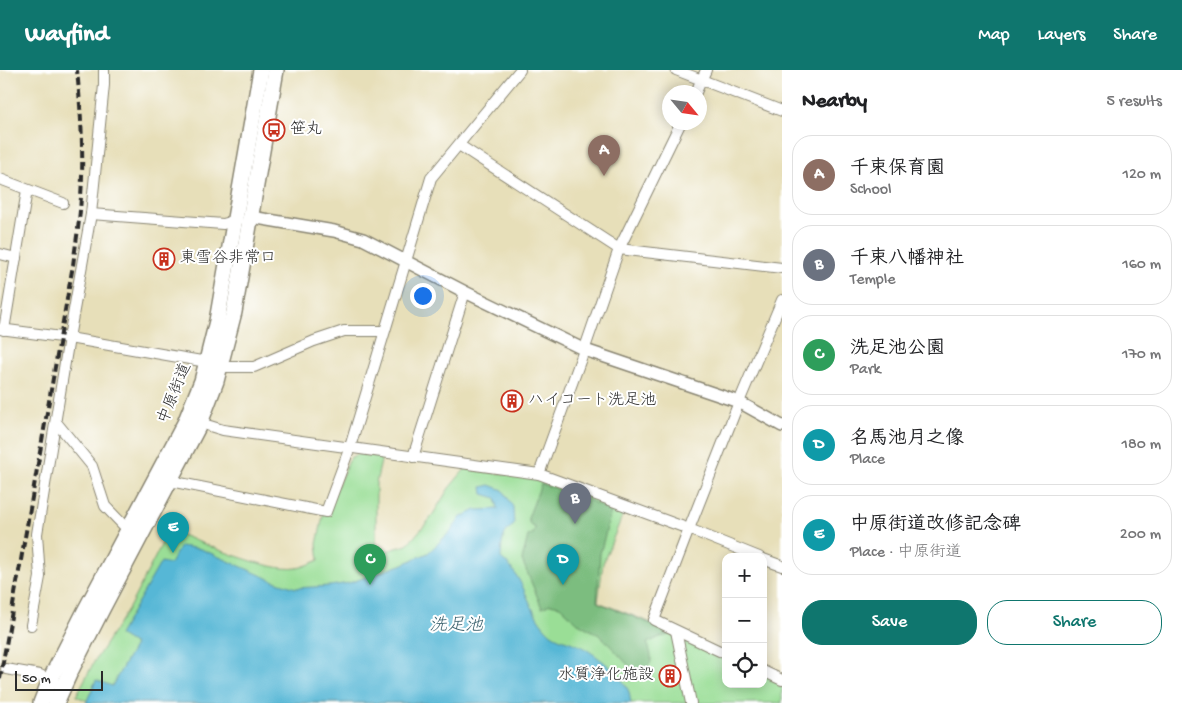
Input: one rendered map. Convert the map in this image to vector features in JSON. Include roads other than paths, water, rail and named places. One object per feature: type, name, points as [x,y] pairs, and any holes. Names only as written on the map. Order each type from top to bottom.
[{"type":"main road","name":"中原街道","points":[[41,703],[57,683],[102,610],[200,423],[214,365],[215,330],[261,70]]},
{"type":"main road","name":"中原街道","points":[[56,703],[57,683],[128,530],[214,365],[234,312],[276,70]]},
{"type":"street","points":[[31,625],[40,577],[37,534],[91,214],[104,70]]},
{"type":"street","points":[[170,481],[182,485],[326,512],[350,447],[431,178],[520,70]]},
{"type":"street","points":[[676,70],[782,111]]},
{"type":"street","points":[[700,85],[706,70]]},
{"type":"street","points":[[539,474],[619,249],[677,130]]},
{"type":"street","points":[[459,145],[619,249],[782,268]]},
{"type":"street","points":[[0,179],[63,202]]},
{"type":"street","points":[[27,190],[2,329],[69,338],[214,365],[254,367],[344,330],[384,331]]},
{"type":"street","points":[[91,214],[223,224],[251,217],[334,231],[363,239],[465,292],[584,350],[739,402],[782,426]]},
{"type":"street","points":[[0,254],[16,258]]},
{"type":"street","points":[[413,457],[465,292]]},
{"type":"street","points":[[722,652],[654,620],[739,402],[782,300]]},
{"type":"street","points":[[56,422],[92,466],[105,506],[128,530]]},
{"type":"street","points":[[200,423],[223,430],[539,474],[749,553]]},
{"type":"street","points":[[767,560],[782,566]]},
{"type":"street","points":[[676,631],[691,703]]},
{"type":"street","points":[[6,669],[40,675],[57,683]]},
{"type":"street","points":[[767,673],[782,680]]},
{"type":"water","name":"洗足池","points":[[490,485],[503,490],[513,507],[514,525],[504,535],[501,558],[516,575],[535,613],[551,634],[582,647],[609,666],[626,686],[631,703],[86,703],[96,680],[112,686],[135,645],[119,635],[161,562],[170,564],[180,546],[201,549],[274,581],[296,588],[349,583],[401,565],[428,553],[451,531],[461,517],[476,510],[498,509],[496,498],[483,494],[482,487]]},
{"type":"railway","points":[[0,679],[78,230],[82,164],[77,70]]},
{"type":"place","name":"笹丸","points":[[274,130]]},
{"type":"place","name":"千束保育園","points":[[604,176]]},
{"type":"place","name":"東雪谷非常口","points":[[164,259]]},
{"type":"place","name":"ハイコート洗足池","points":[[512,401]]},
{"type":"place","name":"千束八幡神社","points":[[575,524]]},
{"type":"place","name":"中原街道改修記念碑","points":[[173,553]]},
{"type":"place","name":"洗足池公園","points":[[370,585]]},
{"type":"place","name":"名馬池月之像","points":[[563,585]]},
{"type":"place","name":"水質浄化施設","points":[[670,676]]}]
